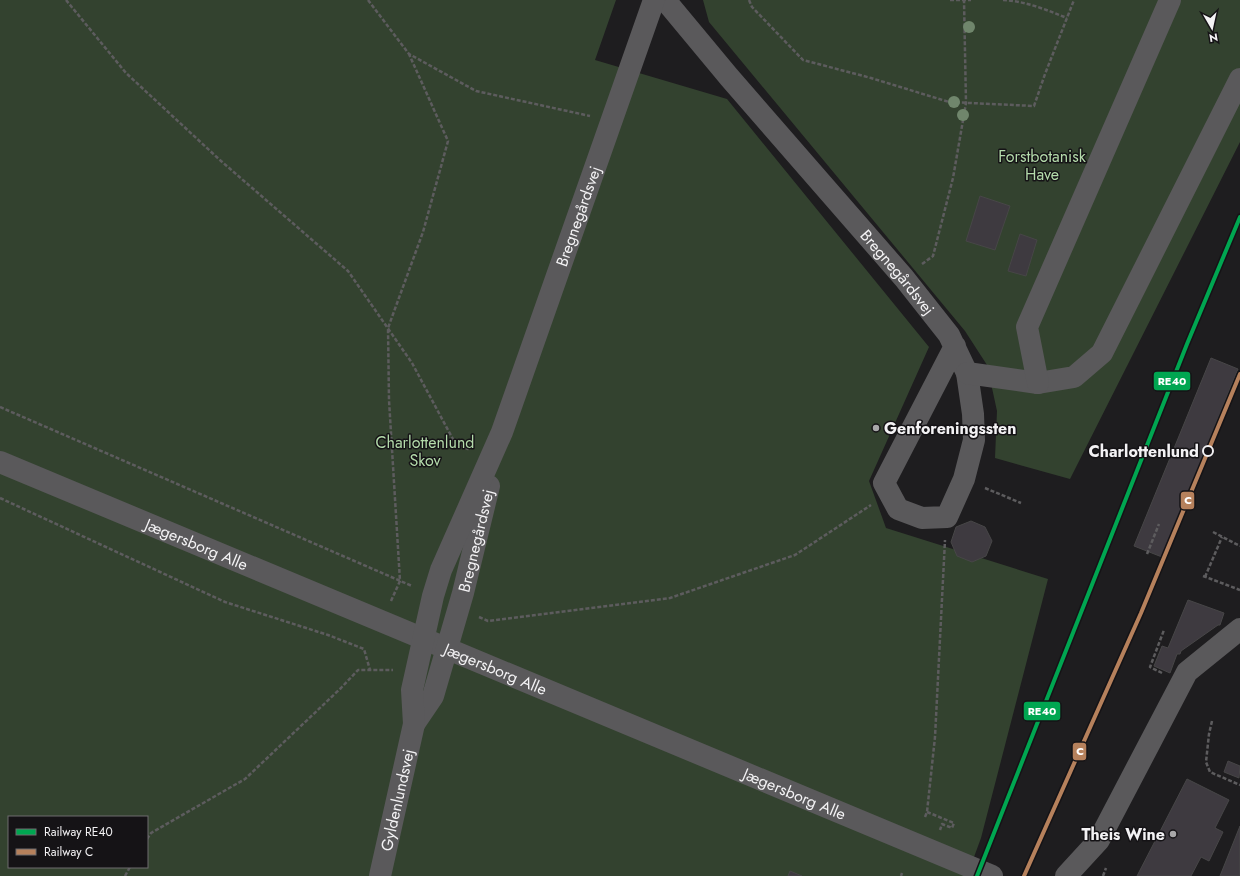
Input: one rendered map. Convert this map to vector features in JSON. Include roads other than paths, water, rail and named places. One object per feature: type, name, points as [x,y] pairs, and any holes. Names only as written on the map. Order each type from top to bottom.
[{"type":"street","name":"Bregnegårdsvej","points":[[423,639],[432,596],[440,570],[502,432],[654,0]]},
{"type":"street","name":"Bregnegårdsvej","points":[[665,0],[904,278],[949,335],[955,346],[967,373],[973,414],[974,440],[964,479],[947,517],[922,518],[898,509],[884,483],[955,346]]},
{"type":"street","points":[[1038,383],[1027,327],[1170,0]]},
{"type":"street","points":[[967,373],[1038,383],[1074,377],[1102,354],[1240,79]]},
{"type":"street","name":"Bregnegårdsvej","points":[[447,648],[502,432]]},
{"type":"street","name":"Jægersborg Alle","points":[[0,462],[992,876]]},
{"type":"street","points":[[1066,876],[1099,840],[1187,672],[1240,629]]},
{"type":"street","name":"Gyldenlundsvej","points":[[380,876],[414,724],[412,690],[423,639]]},
{"type":"street","name":"Gyldenlundsvej","points":[[414,724],[433,696],[447,648]]},
{"type":"rail line","name":"RE40","points":[[977,876],[1187,344],[1240,217]]},
{"type":"rail line","name":"C","points":[[1024,876],[1141,613],[1240,374]]},
{"type":"place","name":"Genforeningssten","points":[[876,428]]},
{"type":"place","name":"Charlottenlund","points":[[1208,451]]},
{"type":"place","name":"Theis Wine","points":[[1173,834]]},
{"type":"park label","name":"Forstbotanisk Have","points":[[1042,165]]},
{"type":"park label","name":"Charlottenlund Skov","points":[[425,451]]}]
